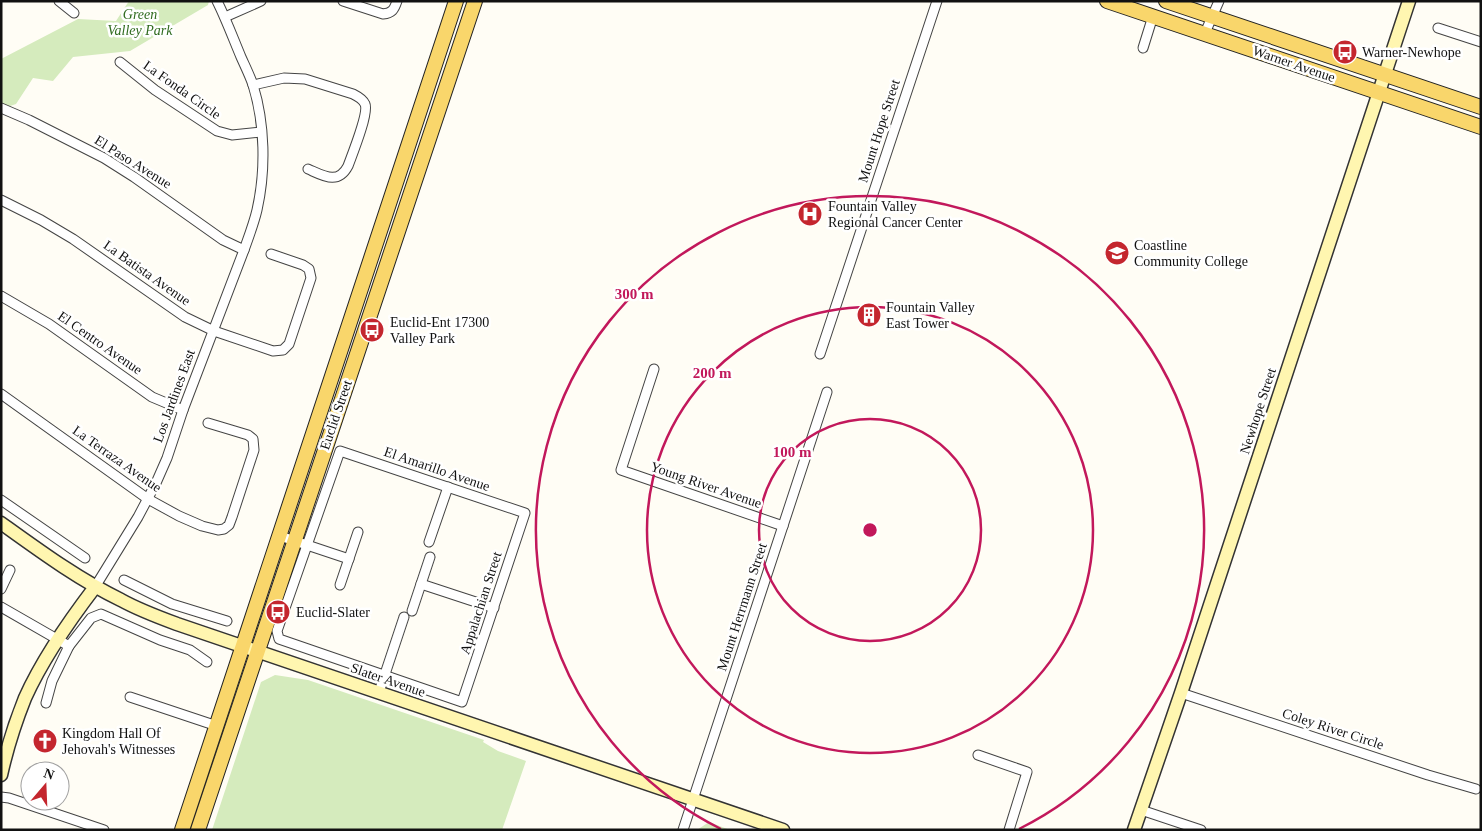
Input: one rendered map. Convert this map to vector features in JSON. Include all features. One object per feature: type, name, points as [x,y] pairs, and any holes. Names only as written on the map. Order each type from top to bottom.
[{"type":"main road","name":"Euclid Street","points":[[198,830],[250,650],[280,536],[456,1]]},
{"type":"main road","name":"Euclid Street","points":[[182,830],[217,726],[300,543],[331,429],[474,1]]},
{"type":"main road","name":"Warner Avenue","points":[[1107,1],[1481,127]]},
{"type":"main road","name":"Warner Avenue","points":[[1166,1],[1481,107]]},
{"type":"main road","points":[[189,809],[203,814]]},
{"type":"street","points":[[59,1],[74,13]]},
{"type":"street","name":"Los Jardines East","points":[[1,775],[10,741],[26,697],[47,656],[64,642],[148,499],[167,458],[183,410],[254,224],[260,194],[263,153],[258,108],[252,85],[217,1]]},
{"type":"street","points":[[225,17],[261,1]]},
{"type":"street","points":[[343,1],[383,14],[389,13],[394,9],[397,1]]},
{"type":"street","name":"Mount Hope Street","points":[[820,354],[937,1]]},
{"type":"street","points":[[1205,34],[1219,1]]},
{"type":"street","name":"Newhope Street","points":[[1134,830],[1409,1]]},
{"type":"street","points":[[1143,48],[1153,16]]},
{"type":"street","points":[[1438,28],[1481,42]]},
{"type":"street","name":"La Fonda Circle","points":[[120,62],[155,90],[217,131],[232,135],[261,132]]},
{"type":"street","points":[[252,85],[284,78],[304,80],[353,94],[364,103],[365,114],[344,173],[334,178],[308,169]]},
{"type":"street","name":"El Paso Avenue","points":[[1,108],[104,158],[223,240],[244,250]]},
{"type":"street","name":"La Batista Avenue","points":[[1,200],[73,239],[185,317],[214,331],[273,351],[283,350],[289,344],[311,278],[309,270],[303,264],[271,254]]},
{"type":"street","name":"El Centro Avenue","points":[[1,296],[49,324],[152,397],[183,410]]},
{"type":"street","name":"Young River Avenue","points":[[654,369],[620,470],[783,526]]},
{"type":"street","name":"Mount Herrmann Street","points":[[683,830],[827,392]]},
{"type":"street","name":"La Terraza Avenue","points":[[1,394],[148,499],[179,516],[202,526],[218,530],[224,529],[229,525],[251,459],[254,443],[253,439],[248,435],[208,423]]},
{"type":"street","points":[[317,424],[331,429]]},
{"type":"street","name":"El Amarillo Avenue","points":[[300,543],[340,451],[525,513]]},
{"type":"street","points":[[429,542],[448,487]]},
{"type":"street","points":[[1,500],[85,558]]},
{"type":"street","name":"Appalachian Street","points":[[384,676],[462,702],[525,513]]},
{"type":"street","name":"Slater Avenue","points":[[1,523],[49,558],[95,587],[121,601],[167,620],[250,650],[783,830]]},
{"type":"street","points":[[340,585],[358,532]]},
{"type":"street","points":[[280,536],[349,559]]},
{"type":"street","points":[[300,543],[277,631],[279,639],[384,676]]},
{"type":"street","points":[[412,610],[430,558]]},
{"type":"street","points":[[1,588],[10,570]]},
{"type":"street","points":[[124,580],[172,604],[227,621]]},
{"type":"street","points":[[421,584],[494,608]]},
{"type":"street","points":[[167,620],[172,604]]},
{"type":"street","points":[[1,607],[64,642]]},
{"type":"street","points":[[46,703],[64,642],[91,618],[100,614],[153,637],[190,650],[207,662]]},
{"type":"street","points":[[379,692],[404,616]]},
{"type":"street","name":"Coley River Circle","points":[[1181,693],[1476,790]]},
{"type":"street","points":[[130,697],[217,726]]},
{"type":"street","points":[[978,755],[1027,772],[1009,830]]},
{"type":"street","points":[[1,798],[9,798],[104,830]]},
{"type":"street","points":[[1141,810],[1201,830]]},
{"type":"green space","name":"Green Valley Park","points":[[129,1],[209,1],[208,5],[130,51],[73,57],[53,81],[33,78],[16,104],[1,109],[1,59],[78,19],[116,21]]},
{"type":"green space","points":[[275,675],[308,680],[484,740],[483,742],[498,751],[526,761],[502,830],[212,830],[261,682]]},
{"type":"green space","points":[[709,822],[730,830],[697,830]]},
{"type":"place","name":"Warner-Newhope","points":[[1345,52]]},
{"type":"place","name":"Fountain Valley Regional Cancer Center","points":[[810,214]]},
{"type":"place","name":"Coastline Community College","points":[[1117,253]]},
{"type":"place","name":"Fountain Valley East Tower","points":[[869,315]]},
{"type":"place","name":"Euclid-Ent 17300 Valley Park","points":[[372,330]]},
{"type":"place","name":"Euclid-Slater","points":[[278,612]]},
{"type":"place","name":"Kingdom Hall Of Jehovah's Witnesses","points":[[45,741]]}]
